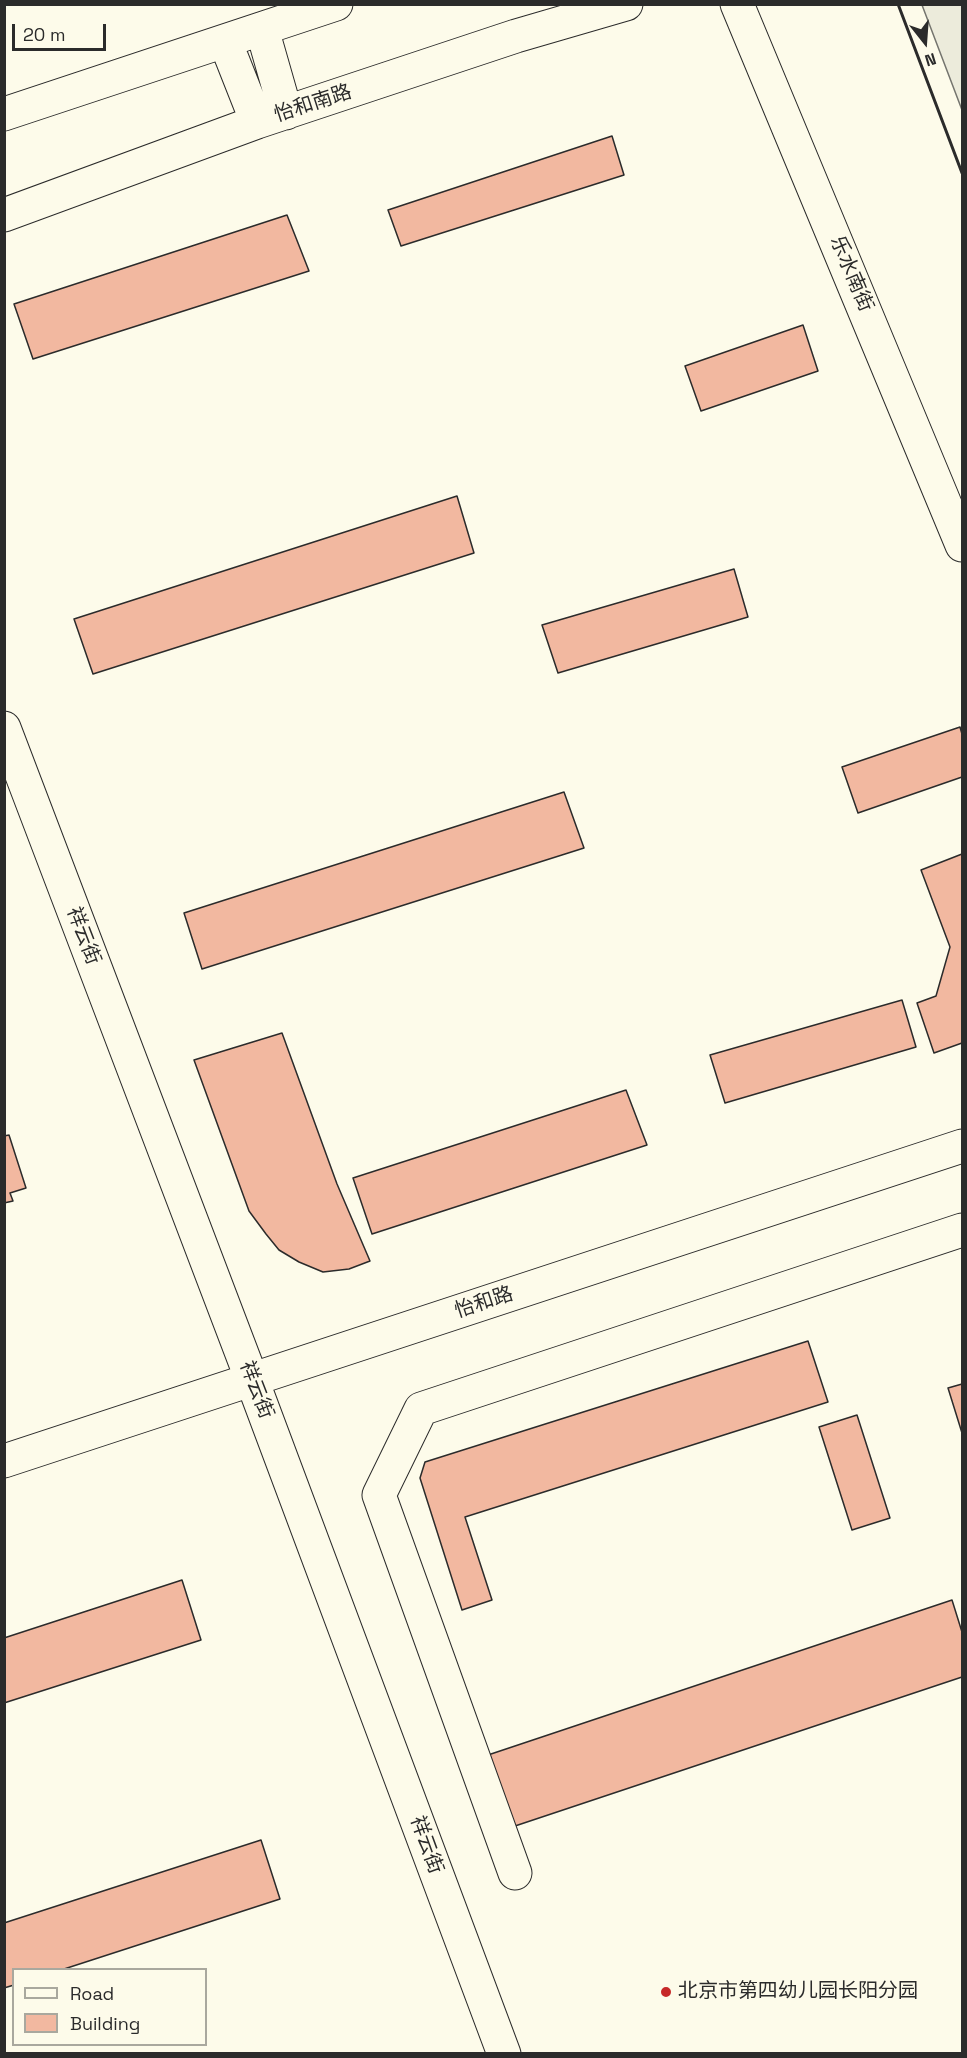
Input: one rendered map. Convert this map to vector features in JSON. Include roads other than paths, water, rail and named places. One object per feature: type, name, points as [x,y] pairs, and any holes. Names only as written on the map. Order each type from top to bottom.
[{"type":"street","points":[[4,114],[336,4]]},
{"type":"street","name":"怡和南路","points":[[4,215],[271,118],[516,36],[626,4]]},
{"type":"street","name":"乐水南街","points":[[737,4],[963,545]]},
{"type":"street","points":[[262,29],[271,118]]},
{"type":"street","points":[[225,41],[271,118]]},
{"type":"street","name":"祥云街","points":[[4,728],[252,1380],[504,2054]]},
{"type":"street","name":"怡和路","points":[[4,1461],[963,1146]]},
{"type":"street","points":[[515,1873],[379,1495],[421,1409],[963,1230]]},
{"type":"place","name":"北京市第四幼儿园长阳分园","points":[[666,1992]]}]
